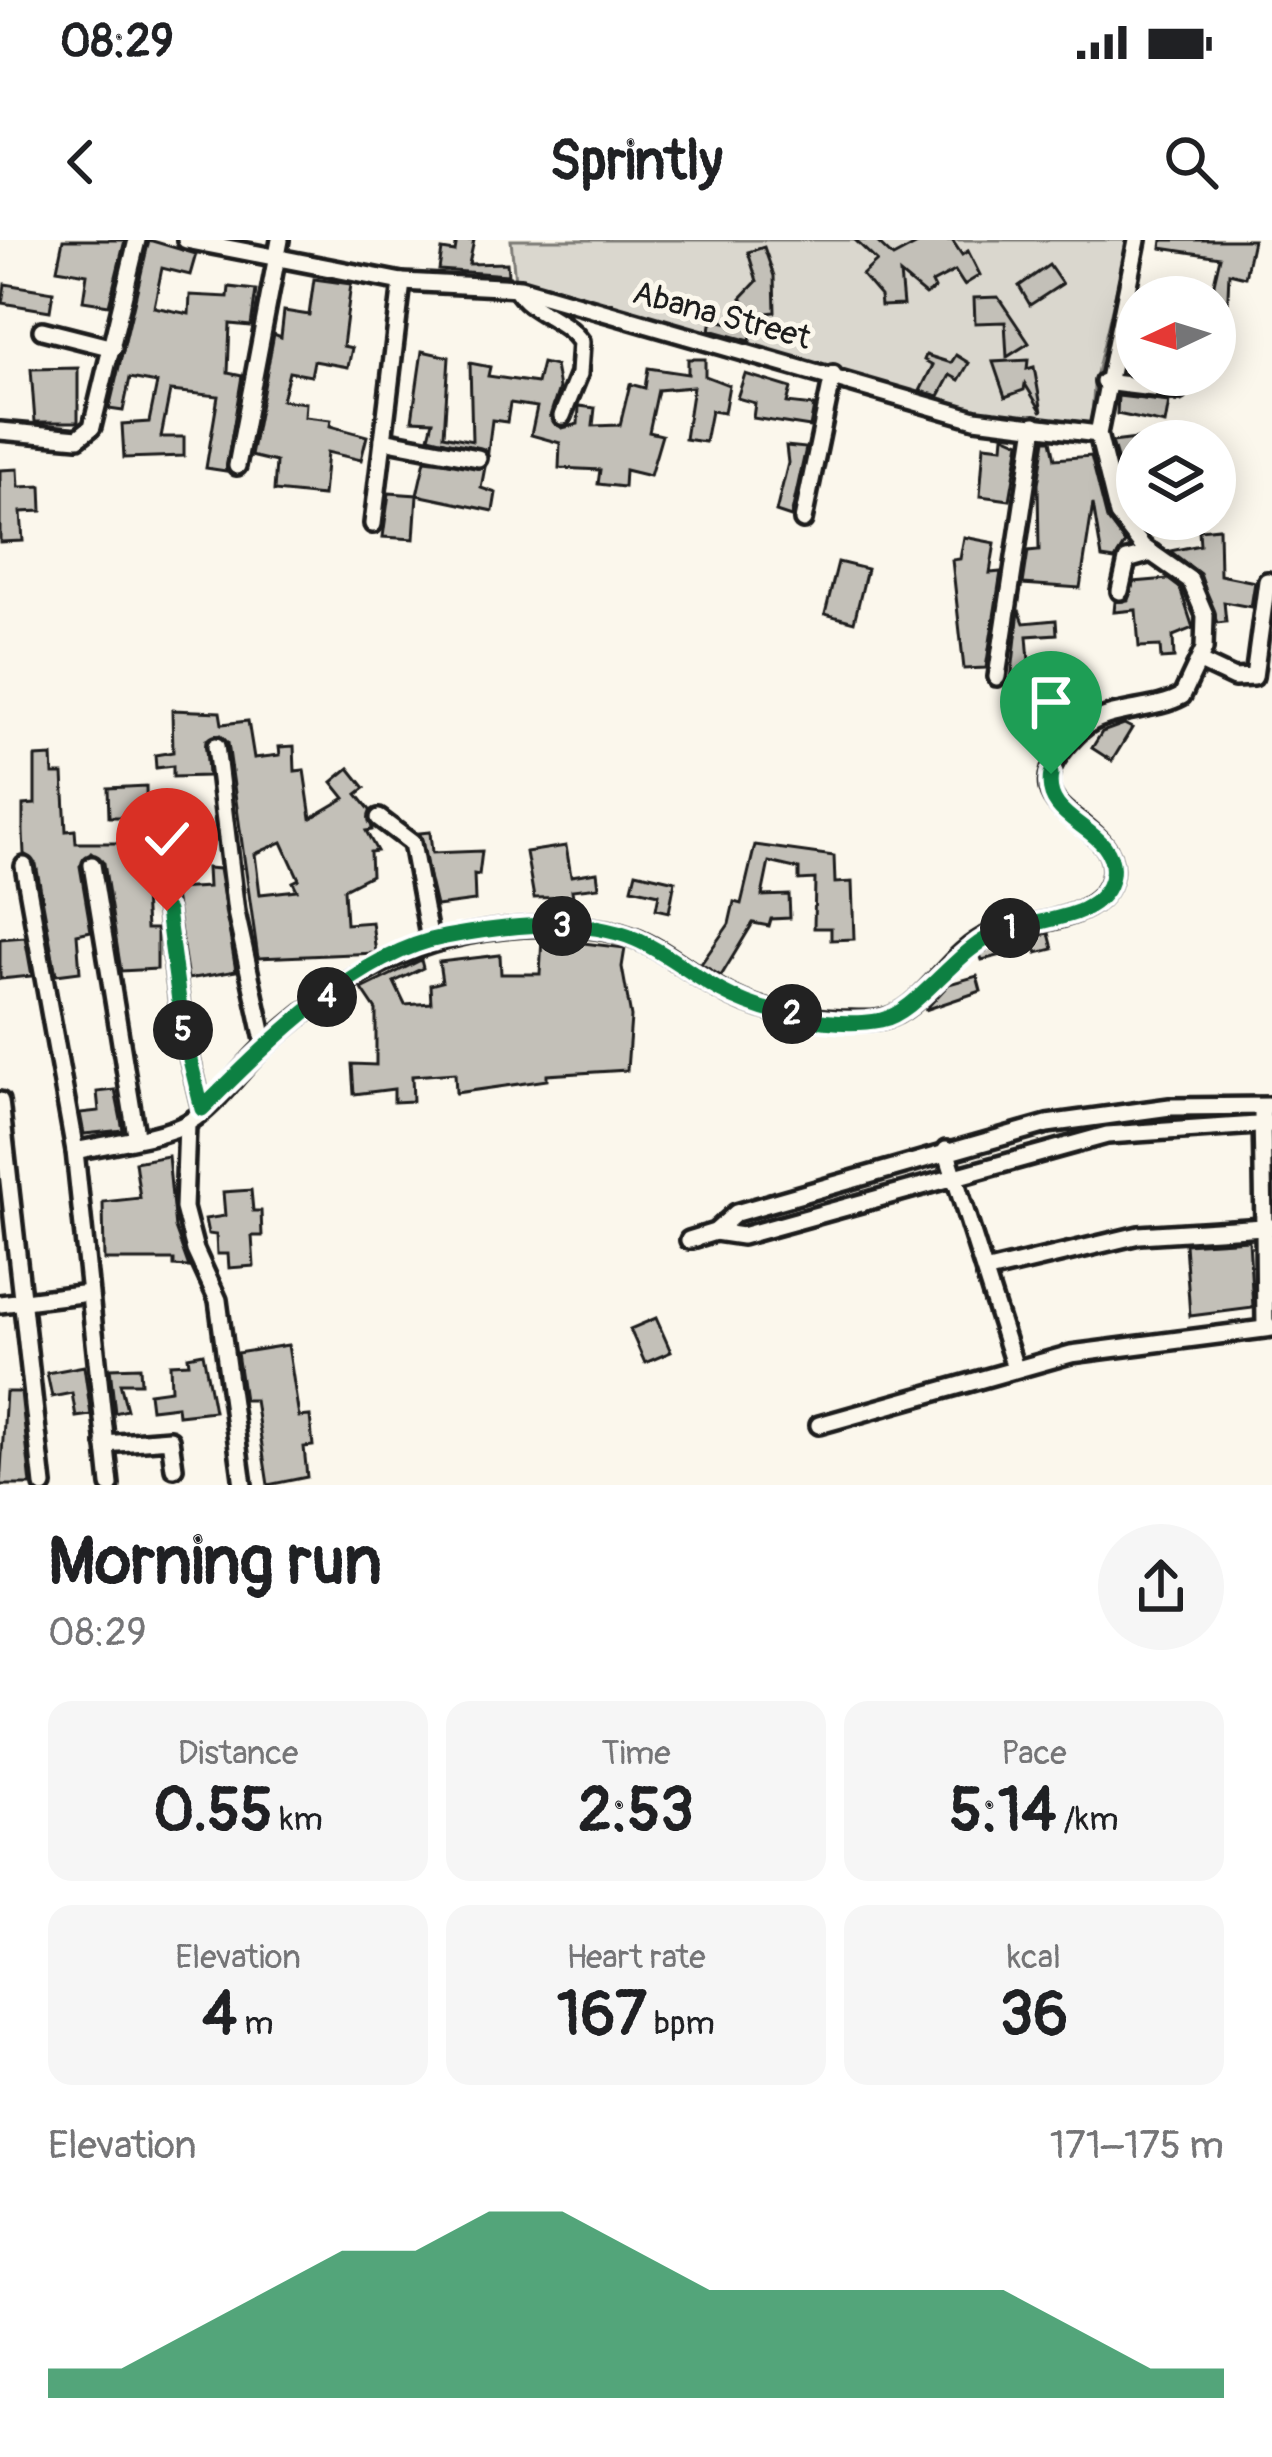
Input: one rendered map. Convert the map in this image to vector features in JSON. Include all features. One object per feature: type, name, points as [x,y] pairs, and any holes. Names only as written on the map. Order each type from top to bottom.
[{"type":"street","points":[[0,431],[86,435],[113,348],[136,240]]},
{"type":"street","name":"Abana Street","points":[[186,240],[278,248],[402,282],[516,288],[975,419],[1098,434]]},
{"type":"street","points":[[75,1151],[188,1124],[266,1046],[318,1003],[430,940],[520,928],[609,932],[632,938],[726,994],[761,1007],[832,1019],[889,1018],[977,941],[1076,912],[1099,898],[1112,872],[1108,848],[1055,802],[1048,784],[1054,761],[1088,724],[1182,696],[1200,662],[1206,629],[1190,580],[1152,554],[1118,515],[1098,434],[1104,382],[1137,240]]},
{"type":"street","points":[[237,466],[278,248]]},
{"type":"street","points":[[373,524],[402,282]]},
{"type":"street","points":[[516,288],[526,302],[560,320],[581,342],[579,374],[562,416]]},
{"type":"street","points":[[42,330],[113,348]]},
{"type":"street","points":[[803,520],[833,375]]},
{"type":"street","points":[[1104,382],[1116,384]]},
{"type":"street","points":[[997,677],[1035,425]]},
{"type":"street","points":[[383,440],[478,458]]},
{"type":"street","points":[[1120,591],[1127,560],[1152,554]]},
{"type":"street","points":[[1254,677],[1268,581]]},
{"type":"street","points":[[1200,662],[1234,678],[1272,671]]},
{"type":"street","points":[[216,746],[236,911],[266,1046]]},
{"type":"street","points":[[379,818],[412,843],[430,940]]},
{"type":"street","points":[[92,865],[136,1136]]},
{"type":"street","points":[[24,866],[75,1151],[110,1485]]},
{"type":"street","points":[[167,911],[183,1031],[202,1109]]},
{"type":"street","points":[[0,1101],[44,1485]]},
{"type":"street","points":[[689,1240],[715,1232],[736,1213],[946,1150],[1100,1114],[1267,1115]]},
{"type":"street","points":[[1100,1114],[1107,1135]]},
{"type":"street","points":[[715,1232],[742,1236],[1107,1135],[1267,1115]]},
{"type":"street","points":[[819,1425],[1015,1368],[1135,1342],[1268,1328],[1267,1115]]},
{"type":"street","points":[[188,1124],[184,1208],[195,1250],[218,1300],[243,1485]]},
{"type":"street","points":[[946,1150],[1015,1368]]},
{"type":"street","points":[[988,1271],[1139,1235],[1268,1227]]},
{"type":"street","points":[[0,1304],[88,1293]]},
{"type":"street","points":[[105,1444],[170,1438],[174,1468]]},
{"type":"shaded area","points":[[511,240],[1128,240],[1094,386],[1091,429],[974,415],[515,281]]},
{"type":"building","points":[[63,240],[125,240],[109,305],[83,301],[87,274],[57,269]]},
{"type":"building","points":[[149,240],[196,254],[190,275],[162,268],[154,307],[189,314],[190,295],[228,297],[229,287],[256,290],[251,326],[230,324],[228,373],[242,376],[226,471],[206,468],[218,396],[170,391],[161,437],[184,437],[184,456],[124,458],[122,424],[149,422],[157,383],[130,378],[123,411],[109,409]]},
{"type":"building","points":[[457,240],[474,240],[469,264],[507,263],[508,275],[439,270],[442,250],[455,252]]},
{"type":"building","points":[[855,240],[875,240],[893,257],[925,240],[952,240],[962,255],[968,251],[980,275],[964,285],[955,271],[932,283],[935,289],[925,295],[900,274],[903,305],[881,306],[880,296],[862,275],[877,261]]},
{"type":"building","points":[[1162,240],[1253,240],[1245,277],[1216,276],[1220,257],[1161,248]]},
{"type":"building","points":[[764,247],[774,276],[775,312],[758,314],[741,298],[757,281],[748,252]]},
{"type":"building","points":[[1049,265],[1062,284],[1030,305],[1019,286]]},
{"type":"building","points":[[314,279],[351,284],[343,346],[352,348],[348,367],[314,361],[311,376],[289,372],[282,400],[306,403],[305,417],[331,420],[330,426],[367,436],[361,460],[327,452],[323,496],[274,491],[276,462],[251,456],[274,334],[281,337],[284,311],[309,315]]},
{"type":"building","points":[[5,284],[53,292],[50,311],[2,303]]},
{"type":"building","points":[[998,297],[1029,343],[1007,357],[1005,322],[975,323],[974,298]]},
{"type":"building","points":[[731,314],[755,319],[750,341],[710,330],[712,319],[729,323]]},
{"type":"building","points":[[422,351],[449,357],[444,435],[472,441],[470,363],[490,367],[488,376],[537,383],[542,363],[555,366],[559,388],[550,416],[562,428],[578,424],[579,406],[595,408],[593,426],[620,425],[630,384],[645,388],[648,368],[688,374],[688,359],[705,359],[705,376],[729,385],[724,413],[711,411],[705,442],[685,439],[693,387],[658,390],[649,432],[662,435],[650,476],[625,470],[624,487],[598,484],[600,470],[559,468],[560,443],[531,435],[537,407],[510,403],[507,422],[492,420],[488,452],[429,437],[433,421],[412,420]]},
{"type":"building","points":[[926,355],[951,363],[956,355],[969,363],[959,380],[950,375],[939,396],[920,391],[933,365],[924,360]]},
{"type":"building","points":[[1028,360],[1027,369],[1034,367],[1042,412],[1025,384],[1024,390],[1005,397],[993,362]]},
{"type":"building","points":[[78,368],[78,422],[35,422],[31,369]]},
{"type":"building","points":[[745,374],[791,388],[787,403],[814,406],[810,427],[753,418],[755,403],[737,398]]},
{"type":"building","points":[[1118,396],[1169,402],[1166,420],[1117,414]]},
{"type":"building","points":[[1004,435],[1020,442],[1010,500],[980,496],[984,445],[1003,447]]},
{"type":"building","points":[[1045,440],[1051,440],[1055,459],[1091,456],[1107,519],[1116,540],[1125,543],[1115,560],[1102,558],[1093,504],[1080,588],[1023,584],[1028,551],[1039,550],[1038,484]]},
{"type":"building","points":[[786,446],[806,448],[791,517],[776,512],[788,463]]},
{"type":"building","points":[[425,460],[485,467],[481,488],[496,493],[493,511],[417,495]]},
{"type":"building","points":[[18,469],[19,487],[41,486],[42,511],[21,512],[23,541],[0,542],[0,470]]},
{"type":"building","points":[[389,493],[417,495],[414,539],[383,537]]},
{"type":"building","points":[[964,537],[995,543],[990,573],[1001,572],[986,668],[964,669],[952,560],[960,559]]},
{"type":"building","points":[[1200,540],[1219,540],[1220,575],[1255,582],[1251,607],[1224,602],[1226,622],[1217,623],[1200,574],[1170,551],[1200,545]]},
{"type":"building","points":[[838,562],[867,569],[854,622],[825,614]]},
{"type":"building","points":[[1168,579],[1180,588],[1193,628],[1173,636],[1174,658],[1161,659],[1160,646],[1139,647],[1136,610],[1114,612],[1115,602],[1128,600],[1134,582]]},
{"type":"building","points":[[1019,610],[1024,623],[1056,620],[1057,634],[1027,636],[1029,661],[1052,659],[1053,673],[1042,674],[1044,697],[1009,699]]},
{"type":"building","points":[[172,710],[220,712],[222,724],[248,721],[254,758],[280,755],[279,747],[294,746],[295,771],[304,770],[311,818],[345,798],[332,782],[349,768],[365,788],[357,794],[370,810],[372,830],[366,831],[377,851],[370,852],[371,875],[344,889],[346,924],[372,922],[376,953],[258,958],[228,743],[220,735],[206,740],[208,776],[173,777],[173,766],[156,768],[155,755],[173,752]],"holes":[[[282,842],[299,879],[293,882],[297,890],[260,894],[255,854]]]},
{"type":"building","points":[[1124,724],[1132,728],[1112,761],[1092,748],[1102,732]]},
{"type":"building","points":[[52,756],[53,774],[63,774],[66,831],[75,830],[76,843],[123,843],[121,817],[109,817],[108,788],[146,786],[147,844],[141,844],[146,929],[157,929],[157,969],[121,971],[104,863],[91,853],[80,866],[91,931],[77,934],[80,972],[56,975],[36,864],[24,854],[23,832],[23,805],[35,804],[35,757]]},
{"type":"building","points":[[430,832],[432,853],[482,851],[479,875],[474,874],[475,901],[436,906],[419,833]]},
{"type":"building","points":[[167,833],[204,833],[205,860],[169,863]]},
{"type":"building","points":[[755,845],[834,856],[835,883],[852,882],[854,939],[831,940],[831,928],[814,928],[815,879],[799,880],[799,869],[769,862],[762,896],[789,895],[790,918],[771,919],[769,926],[753,923],[721,976],[701,964],[729,924],[734,902],[741,904]]},
{"type":"building","points":[[566,846],[571,876],[597,872],[599,887],[572,890],[573,897],[534,898],[526,852]]},
{"type":"building","points":[[207,868],[219,869],[236,971],[188,979],[174,889],[208,887]]},
{"type":"building","points":[[636,872],[675,881],[669,912],[656,909],[659,894],[632,888]]},
{"type":"building","points":[[1049,933],[1053,949],[1037,953],[1035,947],[982,960],[980,954],[994,946]]},
{"type":"building","points":[[25,937],[32,976],[0,979],[0,939]]},
{"type":"building","points":[[542,938],[625,948],[622,967],[631,1017],[627,1070],[547,1075],[547,1080],[456,1093],[455,1073],[412,1076],[413,1101],[394,1102],[394,1089],[354,1094],[352,1064],[376,1065],[376,1010],[362,989],[421,960],[423,968],[394,982],[405,1005],[431,1003],[430,985],[442,982],[439,962],[500,955],[501,974],[540,974]]},
{"type":"building","points":[[977,976],[981,991],[925,1010],[949,984]]},
{"type":"building","points":[[115,1090],[123,1130],[84,1134],[80,1113],[99,1111],[97,1092]]},
{"type":"building","points":[[168,1156],[175,1228],[189,1267],[174,1266],[174,1260],[104,1260],[103,1202],[140,1198],[135,1162]]},
{"type":"building","points":[[251,1190],[253,1211],[261,1211],[262,1236],[252,1236],[254,1266],[229,1268],[228,1254],[217,1254],[216,1235],[208,1234],[205,1219],[225,1216],[223,1192]]},
{"type":"building","points":[[1249,1240],[1253,1308],[1190,1316],[1185,1244]]},
{"type":"building","points":[[656,1318],[671,1352],[645,1363],[630,1329]]},
{"type":"building","points":[[288,1345],[299,1417],[310,1416],[313,1446],[304,1447],[307,1477],[268,1485],[255,1400],[244,1400],[237,1353]]},
{"type":"building","points":[[203,1353],[214,1411],[178,1415],[177,1406],[151,1409],[149,1393],[171,1390],[170,1364],[189,1363],[188,1356]]},
{"type":"building","points":[[84,1366],[91,1415],[76,1417],[72,1393],[52,1397],[47,1373]]},
{"type":"building","points":[[140,1367],[141,1383],[120,1383],[127,1410],[115,1413],[110,1368]]},
{"type":"building","points":[[6,1392],[21,1392],[31,1485],[0,1485]]},
{"type":"route","points":[[167,911],[183,1031],[202,1109],[318,1003],[391,958],[430,940],[464,934],[557,926],[609,932],[632,938],[726,994],[761,1007],[801,1016],[877,1021],[899,1013],[977,941],[1089,907],[1099,898],[1112,872],[1108,848],[1059,807],[1049,791],[1051,774]]}]
